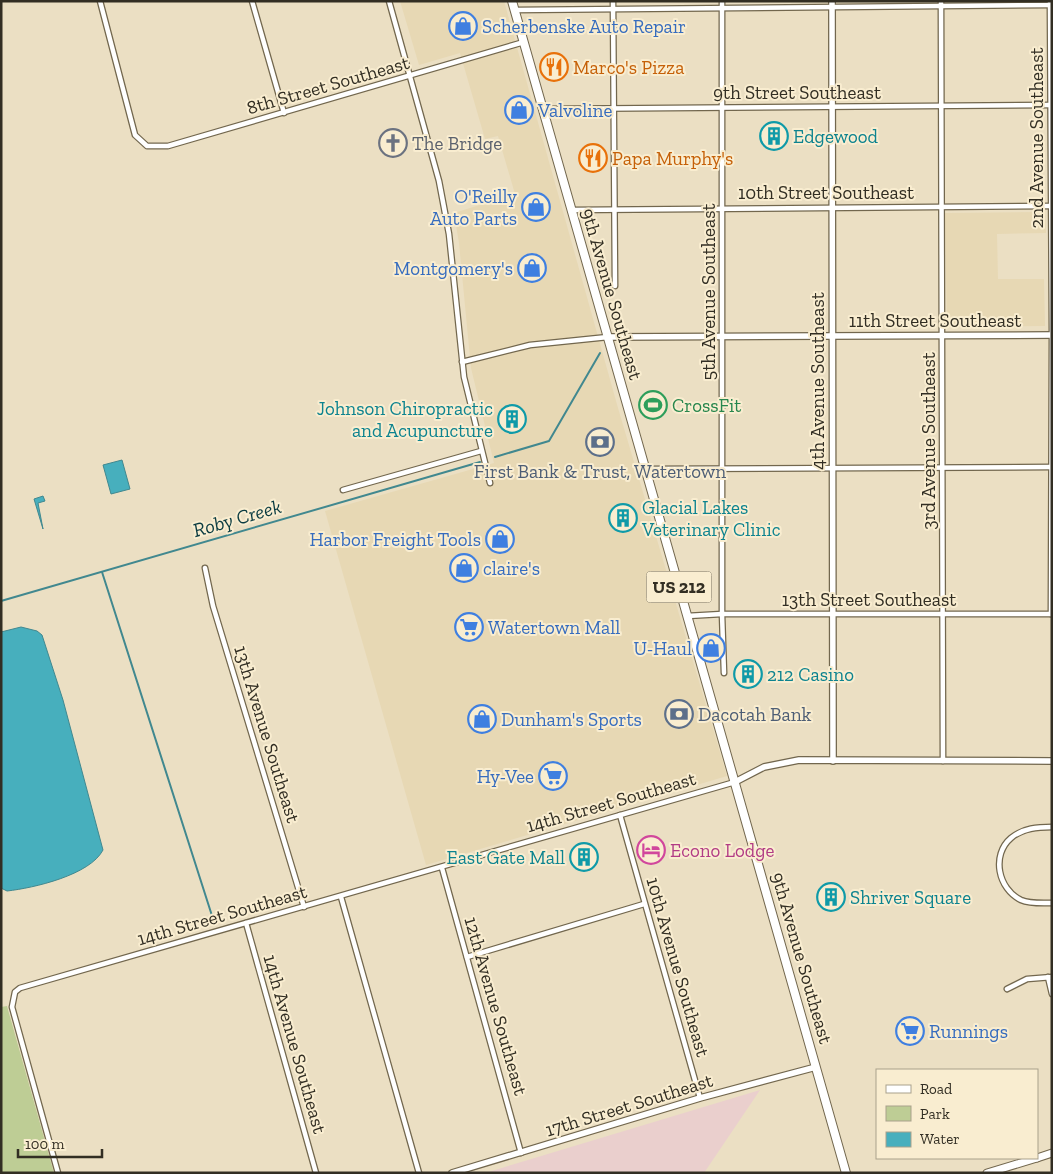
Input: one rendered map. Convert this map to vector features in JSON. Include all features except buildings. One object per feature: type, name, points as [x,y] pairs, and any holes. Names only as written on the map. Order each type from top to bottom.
[{"type":"main road","name":"9th Avenue Southeast","points":[[512,1],[846,1173]]},
{"type":"main road","points":[[1038,1158],[1052,1153]]},
{"type":"main road","points":[[986,1173],[1034,1159]]},
{"type":"street","name":"8th Street Southeast","points":[[100,1],[121,77],[131,126],[140,141],[153,147],[168,146],[284,114],[524,42]]},
{"type":"street","points":[[252,1],[284,114]]},
{"type":"street","points":[[389,1],[411,76],[444,208],[462,362],[481,451],[490,483]]},
{"type":"street","points":[[613,1],[615,286]]},
{"type":"street","name":"5th Avenue Southeast","points":[[722,1],[722,614],[724,672]]},
{"type":"street","name":"3rd Avenue Southeast","points":[[941,3],[944,761]]},
{"type":"street","points":[[515,10],[722,8],[832,4],[1051,4]]},
{"type":"street","name":"4th Avenue Southeast","points":[[832,4],[833,762]]},
{"type":"street","name":"2nd Avenue Southeast","points":[[1051,4],[1051,614]]},
{"type":"street","name":"9th Street Southeast","points":[[543,110],[1051,105]]},
{"type":"street","name":"10th Street Southeast","points":[[572,210],[1051,206]]},
{"type":"street","name":"11th Street Southeast","points":[[462,362],[530,345],[608,336],[1052,335]]},
{"type":"street","points":[[343,490],[481,451]]},
{"type":"street","points":[[645,468],[1052,467]]},
{"type":"street","name":"13th Avenue Southeast","points":[[206,568],[213,606],[304,908]]},
{"type":"street","name":"13th Street Southeast","points":[[687,616],[722,614],[1051,614]]},
{"type":"street","name":"14th Street Southeast","points":[[58,1173],[12,1007],[15,992],[28,984],[442,868],[734,782],[752,772],[777,764],[799,760],[833,762],[1052,761]]},
{"type":"street","name":"10th Avenue Southeast","points":[[620,815],[700,1098]]},
{"type":"street","points":[[1052,827],[1024,831],[1011,838],[1002,852],[999,861],[1001,879],[1015,896],[1030,902],[1052,903]]},
{"type":"street","name":"12th Avenue Southeast","points":[[442,868],[521,1152]]},
{"type":"street","points":[[341,897],[419,1173]]},
{"type":"street","points":[[466,957],[644,904]]},
{"type":"street","name":"14th Avenue Southeast","points":[[246,923],[316,1173]]},
{"type":"street","points":[[1007,989],[1022,980],[1050,977],[1052,994]]},
{"type":"street","name":"17th Street Southeast","points":[[452,1173],[700,1098],[816,1067]]},
{"type":"shaded area","points":[[400,1],[504,1],[618,408],[727,776],[426,865],[325,511],[494,463],[471,368],[459,243],[454,213],[515,194],[498,136],[485,139],[460,53],[419,65]]},
{"type":"shaded area","points":[[1045,212],[1046,233],[997,234],[998,279],[1044,279],[1045,326],[947,327],[945,213]]},
{"type":"shaded area","points":[[760,1090],[704,1173],[485,1173]]},
{"type":"green space","points":[[7,1006],[54,1173],[1,1173],[1,1007]]},
{"type":"water","points":[[122,460],[130,489],[111,494],[103,465]]},
{"type":"water","points":[[43,496],[45,501],[38,503],[43,529],[34,499]]},
{"type":"water","points":[[21,627],[37,631],[42,635],[63,700],[103,850],[86,867],[60,879],[32,887],[7,891],[1,888],[1,632]]},
{"type":"waterway","name":"Roby Creek","points":[[495,457],[549,441],[600,353]]},
{"type":"waterway","name":"Roby Creek","points":[[1,601],[480,462]]},
{"type":"waterway","points":[[102,572],[214,922]]},
{"type":"place","name":"Scherbenske Auto Repair","points":[[463,26]]},
{"type":"place","name":"Marco's Pizza","points":[[554,67]]},
{"type":"place","name":"Valvoline","points":[[519,110]]},
{"type":"place","name":"Edgewood","points":[[774,136]]},
{"type":"place","name":"The Bridge","points":[[393,143]]},
{"type":"place","name":"Papa Murphy's","points":[[593,158]]},
{"type":"place","name":"O'Reilly Auto Parts","points":[[536,207]]},
{"type":"place","name":"Montgomery's","points":[[532,268]]},
{"type":"place","name":"CrossFit","points":[[653,405]]},
{"type":"place","name":"Johnson Chiropractic and Acupuncture","points":[[512,419]]},
{"type":"place","name":"First Bank & Trust, Watertown","points":[[600,442]]},
{"type":"place","name":"Glacial Lakes Veterinary Clinic","points":[[623,518]]},
{"type":"place","name":"Harbor Freight Tools","points":[[500,539]]},
{"type":"place","name":"claire's","points":[[464,568]]},
{"type":"place","name":"Watertown Mall","points":[[469,627]]},
{"type":"place","name":"U-Haul","points":[[711,648]]},
{"type":"place","name":"212 Casino","points":[[748,674]]},
{"type":"place","name":"Dacotah Bank","points":[[679,714]]},
{"type":"place","name":"Dunham's Sports","points":[[482,719]]},
{"type":"place","name":"Hy-Vee","points":[[553,776]]},
{"type":"place","name":"Econo Lodge","points":[[651,850]]},
{"type":"place","name":"East Gate Mall","points":[[584,857]]},
{"type":"place","name":"Shriver Square","points":[[831,897]]},
{"type":"place","name":"Runnings","points":[[910,1031]]}]
